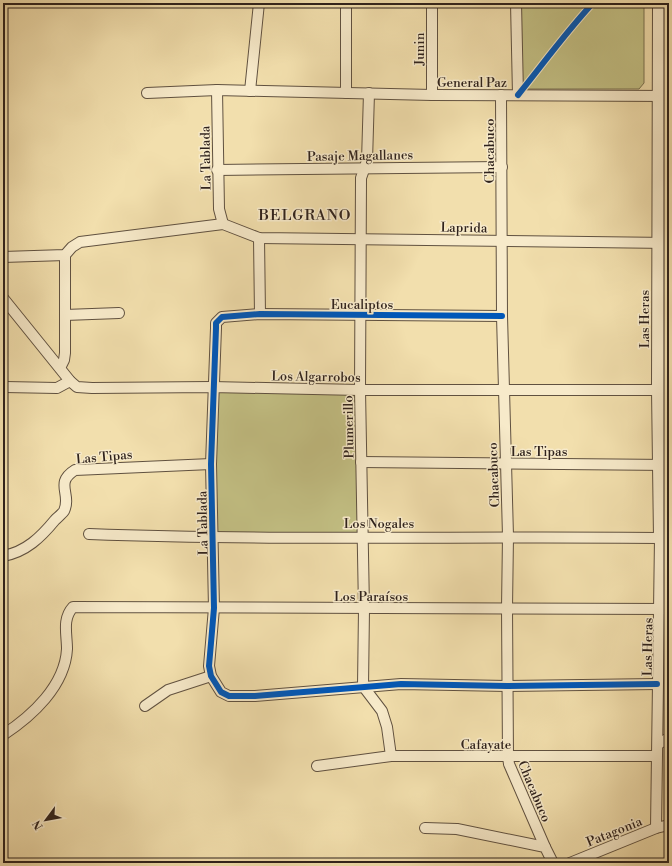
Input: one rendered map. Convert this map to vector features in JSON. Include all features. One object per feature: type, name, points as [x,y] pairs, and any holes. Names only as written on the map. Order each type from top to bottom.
[{"type":"street","points":[[250,91],[259,3]]},
{"type":"street","points":[[346,3],[346,93]]},
{"type":"street","name":"Junin","points":[[432,3],[432,95]]},
{"type":"street","points":[[516,3],[518,95]]},
{"type":"street","name":"Las Heras","points":[[656,828],[656,756],[658,744],[658,609],[664,538],[664,20],[659,3]]},
{"type":"street","name":"General Paz","points":[[147,93],[216,90],[346,93],[369,92],[432,95],[664,96]]},
{"type":"street","name":"La Tablada","points":[[216,90],[219,209],[223,224]]},
{"type":"street","name":"Plumerillo","points":[[364,686],[360,390],[362,315],[361,178],[367,161],[369,92]]},
{"type":"street","name":"Chacabuco","points":[[501,95],[503,389],[508,536],[506,608],[508,764],[545,847],[549,862]]},
{"type":"street","name":"Pasaje Magallanes","points":[[217,170],[502,167]]},
{"type":"street","points":[[60,368],[64,360],[65,255],[72,247],[80,242],[223,224],[259,238],[260,314]]},
{"type":"street","name":"Laprida","points":[[259,238],[362,238],[664,243]]},
{"type":"street","points":[[3,257],[65,255]]},
{"type":"street","points":[[3,298],[70,381],[57,388],[5,387]]},
{"type":"street","points":[[65,315],[119,313]]},
{"type":"street","name":"Eucaliptos","points":[[222,317],[260,314],[502,316]]},
{"type":"street","name":"La Tablada","points":[[211,676],[209,666],[214,608],[214,538],[211,464],[212,387],[216,323],[222,317]]},
{"type":"street","name":"Los Algarrobos","points":[[70,381],[77,387],[92,388],[212,387],[360,390],[663,390]]},
{"type":"street","name":"Las Tipas","points":[[362,462],[664,465]]},
{"type":"street","name":"Las Tipas","points":[[3,556],[17,553],[26,548],[44,534],[64,511],[64,481],[68,474],[75,470],[211,464]]},
{"type":"street","name":"Los Nogales","points":[[89,534],[214,538],[508,536],[664,538]]},
{"type":"street","name":"Los Paraísos","points":[[3,735],[20,723],[47,696],[60,677],[67,650],[66,620],[68,612],[73,607],[669,609]]},
{"type":"street","points":[[145,706],[168,690],[211,676],[221,692],[229,696],[255,696],[401,684],[507,686],[657,684]]},
{"type":"street","points":[[364,686],[382,711],[387,727],[391,756]]},
{"type":"street","points":[[658,744],[669,738]]},
{"type":"street","name":"Cafayate","points":[[317,766],[391,756],[656,756]]},
{"type":"street","name":"Patagonia","points":[[570,863],[656,828],[669,825]]},
{"type":"street","points":[[425,828],[457,829],[545,847]]},
{"type":"street","points":[[549,862],[562,863]]},
{"type":"shaded area","points":[[520,3],[644,3],[644,83],[639,89],[521,89]]},
{"type":"shaded area","points":[[212,387],[360,390],[363,538],[214,538]]},
{"type":"cycle path","points":[[518,95],[593,3]]},
{"type":"cycle path","points":[[502,316],[260,314],[222,317],[216,323],[211,464],[214,608],[209,666],[211,676],[221,692],[229,696],[255,696],[401,684],[507,686],[657,684]]},
{"type":"district","name":"BELGRANO","points":[[305,215]]}]
